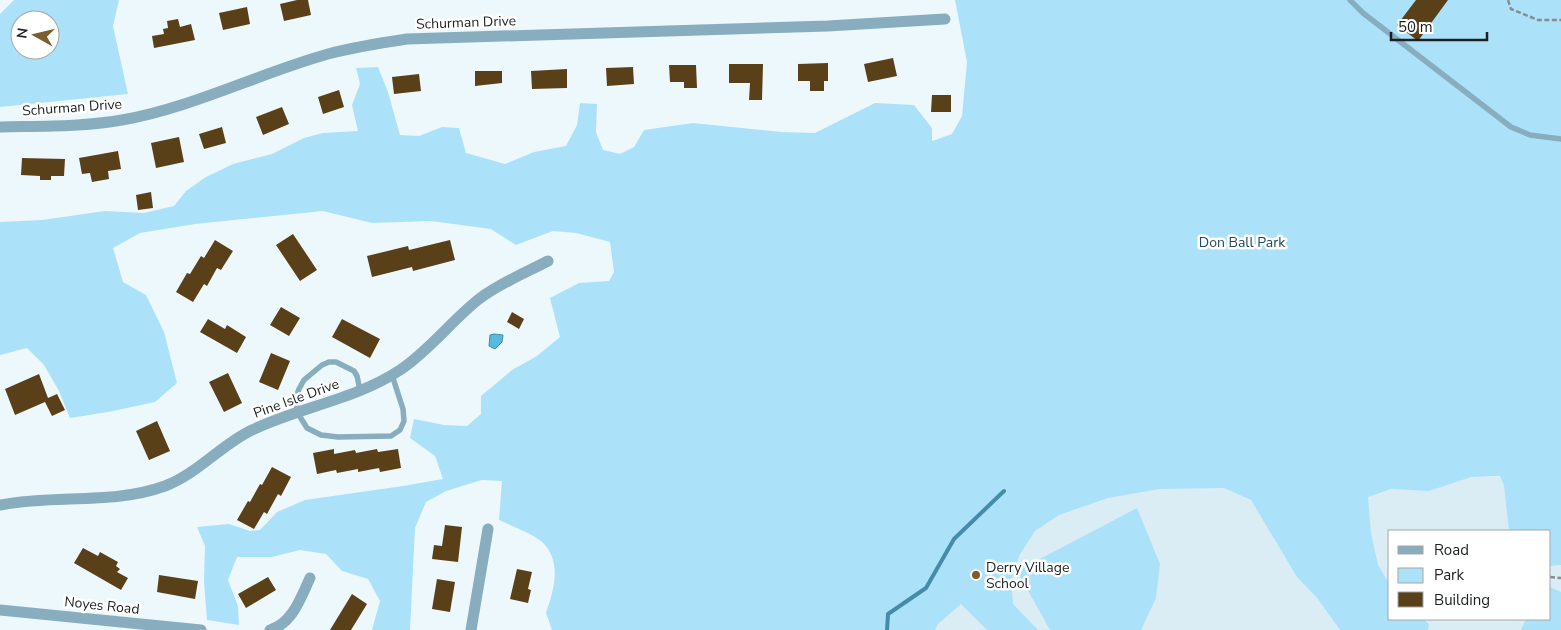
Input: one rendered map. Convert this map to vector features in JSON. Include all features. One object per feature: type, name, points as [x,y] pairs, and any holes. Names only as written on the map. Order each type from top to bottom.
[{"type":"street","name":"Schurman Drive","points":[[0,127],[122,120],[165,109],[328,54],[406,39],[818,26],[945,19]]},
{"type":"street","name":"Pine Isle Drive","points":[[0,505],[30,500],[106,497],[131,494],[166,485],[200,466],[249,432],[276,419],[375,385],[412,361],[444,329],[479,299],[504,283],[548,261]]},
{"type":"street","points":[[471,630],[488,529]]},
{"type":"street","points":[[270,630],[288,619],[299,603],[310,578]]},
{"type":"street","name":"Noyes Road","points":[[0,610],[201,630]]},
{"type":"lane","points":[[1350,0],[1363,13],[1511,127],[1530,135],[1561,139]]},
{"type":"lane","points":[[360,390],[358,376],[354,371],[336,362],[329,362],[322,365],[304,380],[296,397],[297,412],[307,428],[320,435],[338,438],[391,436],[400,430],[404,421],[403,409],[392,375]]},
{"type":"path","points":[[1508,0],[1511,9],[1538,20],[1561,20]]},
{"type":"shaded area","points":[[490,335],[503,335],[502,342],[495,349],[489,346]]},
{"type":"shaded area","name":"Derry Village School","points":[[1517,476],[1514,530],[1388,530],[1388,620],[1551,620],[1551,566],[1561,565],[1561,630],[560,630],[566,502]]},
{"type":"green space","points":[[14,0],[119,0],[113,26],[128,94],[0,107],[0,14]]},
{"type":"green space","name":"Don Ball Park","points":[[955,0],[1561,0],[1561,565],[1551,566],[1551,530],[1509,530],[1504,485],[1500,476],[1471,477],[1429,491],[1391,489],[1368,497],[1371,533],[1378,565],[1388,582],[1388,620],[1424,620],[1429,624],[1428,630],[1340,630],[1318,599],[1297,577],[1251,500],[1224,488],[1160,489],[1108,498],[1059,515],[1035,531],[1019,556],[1011,581],[1013,604],[1038,630],[987,630],[961,604],[938,624],[935,630],[552,630],[546,613],[555,576],[552,557],[541,541],[499,520],[502,481],[482,480],[446,491],[426,502],[415,528],[410,630],[372,630],[380,601],[368,579],[342,571],[326,554],[300,550],[272,557],[237,557],[228,580],[238,606],[239,625],[207,620],[204,581],[205,546],[197,527],[229,524],[250,531],[260,530],[277,512],[305,500],[443,479],[435,456],[410,438],[414,419],[444,425],[467,426],[481,414],[481,396],[512,370],[537,356],[560,337],[550,298],[579,283],[609,281],[614,272],[610,242],[576,233],[553,231],[516,245],[491,229],[431,221],[372,223],[323,211],[195,224],[140,233],[113,248],[123,282],[146,295],[164,332],[177,383],[155,402],[70,418],[59,391],[44,365],[27,348],[0,355],[0,222],[42,220],[105,211],[144,213],[174,206],[186,191],[206,177],[233,164],[272,154],[304,138],[323,133],[358,131],[352,105],[360,84],[356,68],[378,67],[388,92],[400,135],[419,136],[442,127],[459,128],[466,153],[505,164],[534,152],[566,146],[577,125],[580,103],[597,104],[596,132],[603,150],[620,154],[634,147],[644,130],[693,123],[781,132],[815,133],[875,103],[914,105],[932,128],[932,141],[952,134],[962,116],[967,62]]},
{"type":"green space","points":[[1137,508],[1160,564],[1156,598],[1141,630],[1050,630],[1017,571]]},
{"type":"green space","points":[[1551,587],[1561,592],[1561,630],[1521,630],[1526,620],[1551,620]]},
{"type":"building","points":[[297,0],[308,0],[311,15],[284,21],[280,4]]},
{"type":"building","points":[[1416,0],[1448,0],[1418,41],[1397,25]]},
{"type":"building","points":[[247,7],[250,24],[223,30],[219,13]]},
{"type":"building","points":[[178,19],[180,27],[191,24],[195,40],[154,48],[152,36],[164,34],[163,29],[168,28],[167,21]]},
{"type":"building","points":[[893,58],[897,76],[868,82],[864,64]]},
{"type":"building","points":[[828,63],[828,81],[824,81],[824,91],[810,91],[810,81],[798,81],[798,64]]},
{"type":"building","points":[[729,64],[763,64],[762,100],[749,100],[750,83],[729,83]]},
{"type":"building","points":[[669,65],[696,65],[697,88],[684,88],[684,82],[670,82]]},
{"type":"building","points":[[633,67],[634,84],[607,86],[606,68]]},
{"type":"building","points":[[567,69],[567,88],[532,89],[531,71]]},
{"type":"building","points":[[475,71],[502,71],[502,83],[475,86]]},
{"type":"building","points":[[419,74],[421,91],[394,94],[392,77]]},
{"type":"building","points":[[339,90],[344,107],[323,114],[318,97]]},
{"type":"building","points":[[932,95],[951,95],[951,112],[931,112]]},
{"type":"building","points":[[282,107],[289,124],[263,135],[256,117]]},
{"type":"building","points":[[222,127],[226,143],[204,149],[199,134]]},
{"type":"building","points":[[179,137],[184,162],[156,168],[151,143]]},
{"type":"building","points":[[118,151],[121,169],[108,171],[109,179],[92,182],[90,173],[82,174],[79,158]]},
{"type":"building","points":[[22,158],[65,159],[64,176],[51,176],[51,180],[40,180],[40,176],[21,175]]},
{"type":"building","points":[[151,192],[153,208],[138,210],[136,195]]},
{"type":"building","points":[[293,234],[317,270],[300,281],[276,245]]},
{"type":"building","points":[[215,240],[233,251],[221,270],[217,268],[207,286],[204,284],[193,302],[176,292],[187,273],[190,274],[201,256],[204,258]]},
{"type":"building","points":[[450,240],[455,260],[413,271],[412,267],[372,277],[367,256],[408,246],[409,250]]},
{"type":"building","points":[[281,307],[300,318],[289,336],[270,325]]},
{"type":"building","points":[[512,312],[524,319],[519,329],[507,322]]},
{"type":"building","points":[[208,319],[225,329],[227,325],[246,337],[237,353],[200,332]]},
{"type":"building","points":[[342,319],[380,339],[370,358],[332,337]]},
{"type":"building","points":[[271,353],[290,361],[278,390],[259,382]]},
{"type":"building","points":[[228,373],[242,403],[224,412],[209,382]]},
{"type":"building","points":[[39,374],[48,398],[57,394],[65,410],[52,416],[45,402],[15,415],[5,389]]},
{"type":"building","points":[[157,421],[170,451],[149,460],[136,431]]},
{"type":"building","points":[[334,449],[334,454],[355,450],[356,453],[377,449],[378,452],[398,449],[401,468],[380,472],[379,468],[337,473],[336,470],[317,474],[313,453]]},
{"type":"building","points":[[272,467],[291,477],[281,496],[278,494],[267,514],[264,512],[254,529],[237,520],[260,484],[262,485]]},
{"type":"building","points":[[445,525],[462,527],[458,562],[432,559],[434,545],[442,546]]},
{"type":"building","points":[[83,548],[98,556],[100,552],[118,562],[116,566],[120,569],[117,572],[128,578],[121,590],[74,563]]},
{"type":"building","points":[[517,569],[532,572],[528,589],[531,590],[528,603],[510,599]]},
{"type":"building","points":[[159,575],[198,581],[195,599],[157,592]]},
{"type":"building","points":[[268,577],[276,590],[246,608],[238,594]]},
{"type":"building","points":[[437,579],[455,582],[450,612],[432,609]]},
{"type":"building","points":[[352,594],[367,604],[351,630],[330,630]]},
{"type":"waterway","points":[[887,630],[888,614],[926,588],[954,539],[1004,491]]},
{"type":"place","name":"Derry Village School","points":[[976,575]]}]
